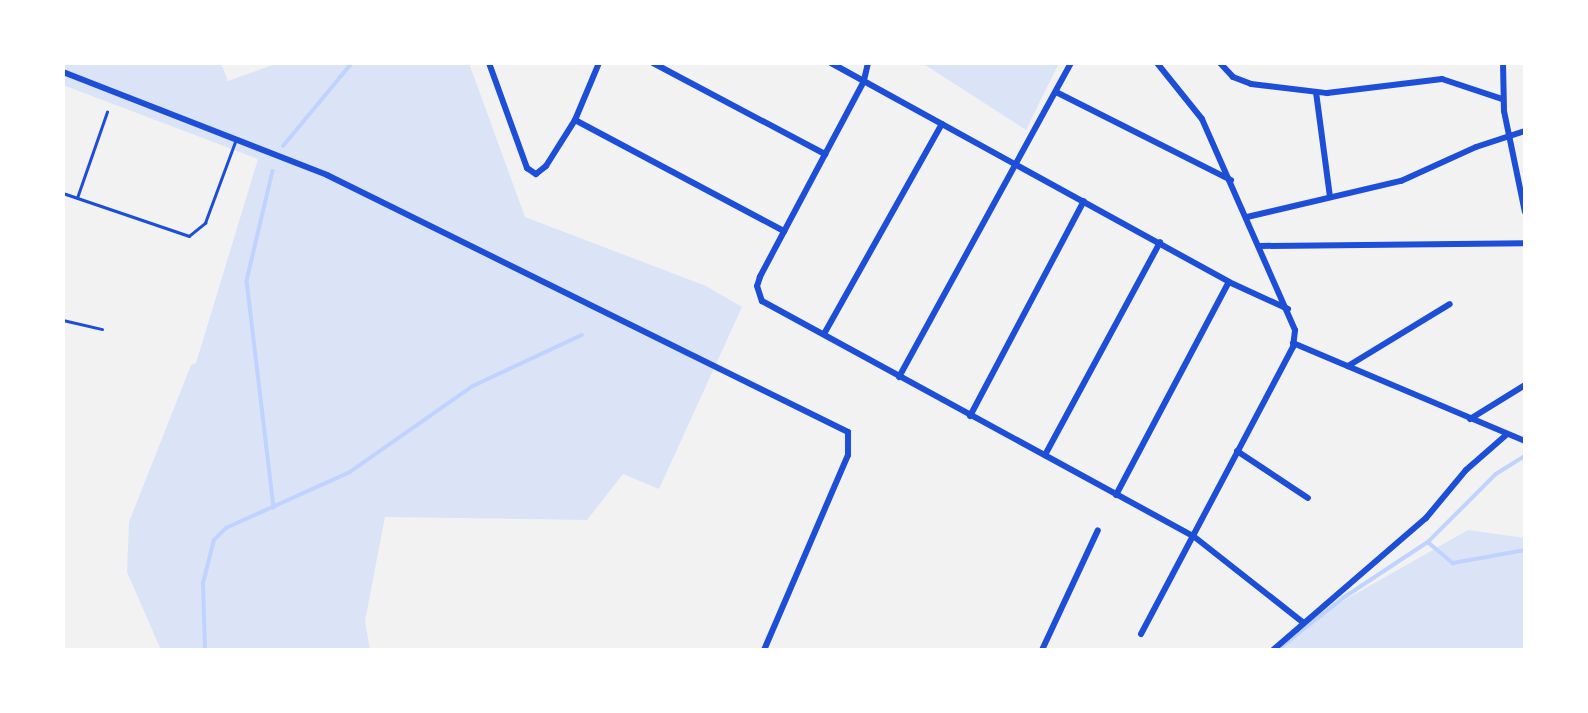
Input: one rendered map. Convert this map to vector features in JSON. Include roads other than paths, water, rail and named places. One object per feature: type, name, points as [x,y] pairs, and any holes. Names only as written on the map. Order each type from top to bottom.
[{"type":"street","points":[[489,63],[527,168],[536,174],[546,166],[575,120],[599,63]]},
{"type":"street","points":[[653,63],[825,154]]},
{"type":"street","points":[[831,63],[1160,242],[1228,282],[1288,309]]},
{"type":"street","points":[[869,63],[864,81],[757,286],[768,307],[824,334],[1192,535],[1304,623]]},
{"type":"street","points":[[899,377],[1071,63]]},
{"type":"street","points":[[1141,634],[1293,343],[1288,309],[1231,180],[1192,103],[1157,63]]},
{"type":"street","points":[[1220,63],[1244,83],[1316,92],[1442,79],[1502,99]]},
{"type":"street","points":[[1503,63],[1502,99],[1525,212]]},
{"type":"street","points":[[63,72],[327,175],[836,424],[851,436],[848,455],[764,650]]},
{"type":"street","points":[[1056,92],[1231,180]]},
{"type":"street","points":[[1316,92],[1330,197]]},
{"type":"street","points":[[575,120],[784,231]]},
{"type":"street","points":[[824,334],[942,124]]},
{"type":"street","points":[[1247,218],[1401,181],[1508,135],[1525,131]]},
{"type":"street","points":[[970,416],[1084,201]]},
{"type":"street","points":[[1045,455],[1160,242]]},
{"type":"street","points":[[1260,246],[1525,243]]},
{"type":"street","points":[[1116,495],[1228,282]]},
{"type":"street","points":[[1348,366],[1450,304]]},
{"type":"street","points":[[1293,343],[1505,436],[1525,441]]},
{"type":"street","points":[[1470,419],[1525,385]]},
{"type":"street","points":[[1273,650],[1426,518],[1466,470],[1505,436]]},
{"type":"street","points":[[1237,451],[1308,498]]},
{"type":"street","points":[[1042,650],[1098,530]]},
{"type":"lane","points":[[77,198],[107,112]]},
{"type":"lane","points":[[63,193],[178,233],[199,232],[236,139]]},
{"type":"lane","points":[[63,320],[102,329]]},
{"type":"waterway","points":[[283,146],[352,63]]},
{"type":"waterway","points":[[273,171],[247,281],[274,507]]},
{"type":"waterway","points":[[205,650],[203,583],[214,540],[226,528],[350,472],[473,386],[582,335]]},
{"type":"waterway","points":[[1280,648],[1343,598],[1428,542],[1496,474],[1525,456]]},
{"type":"waterway","points":[[1428,542],[1453,563],[1525,550]]}]
